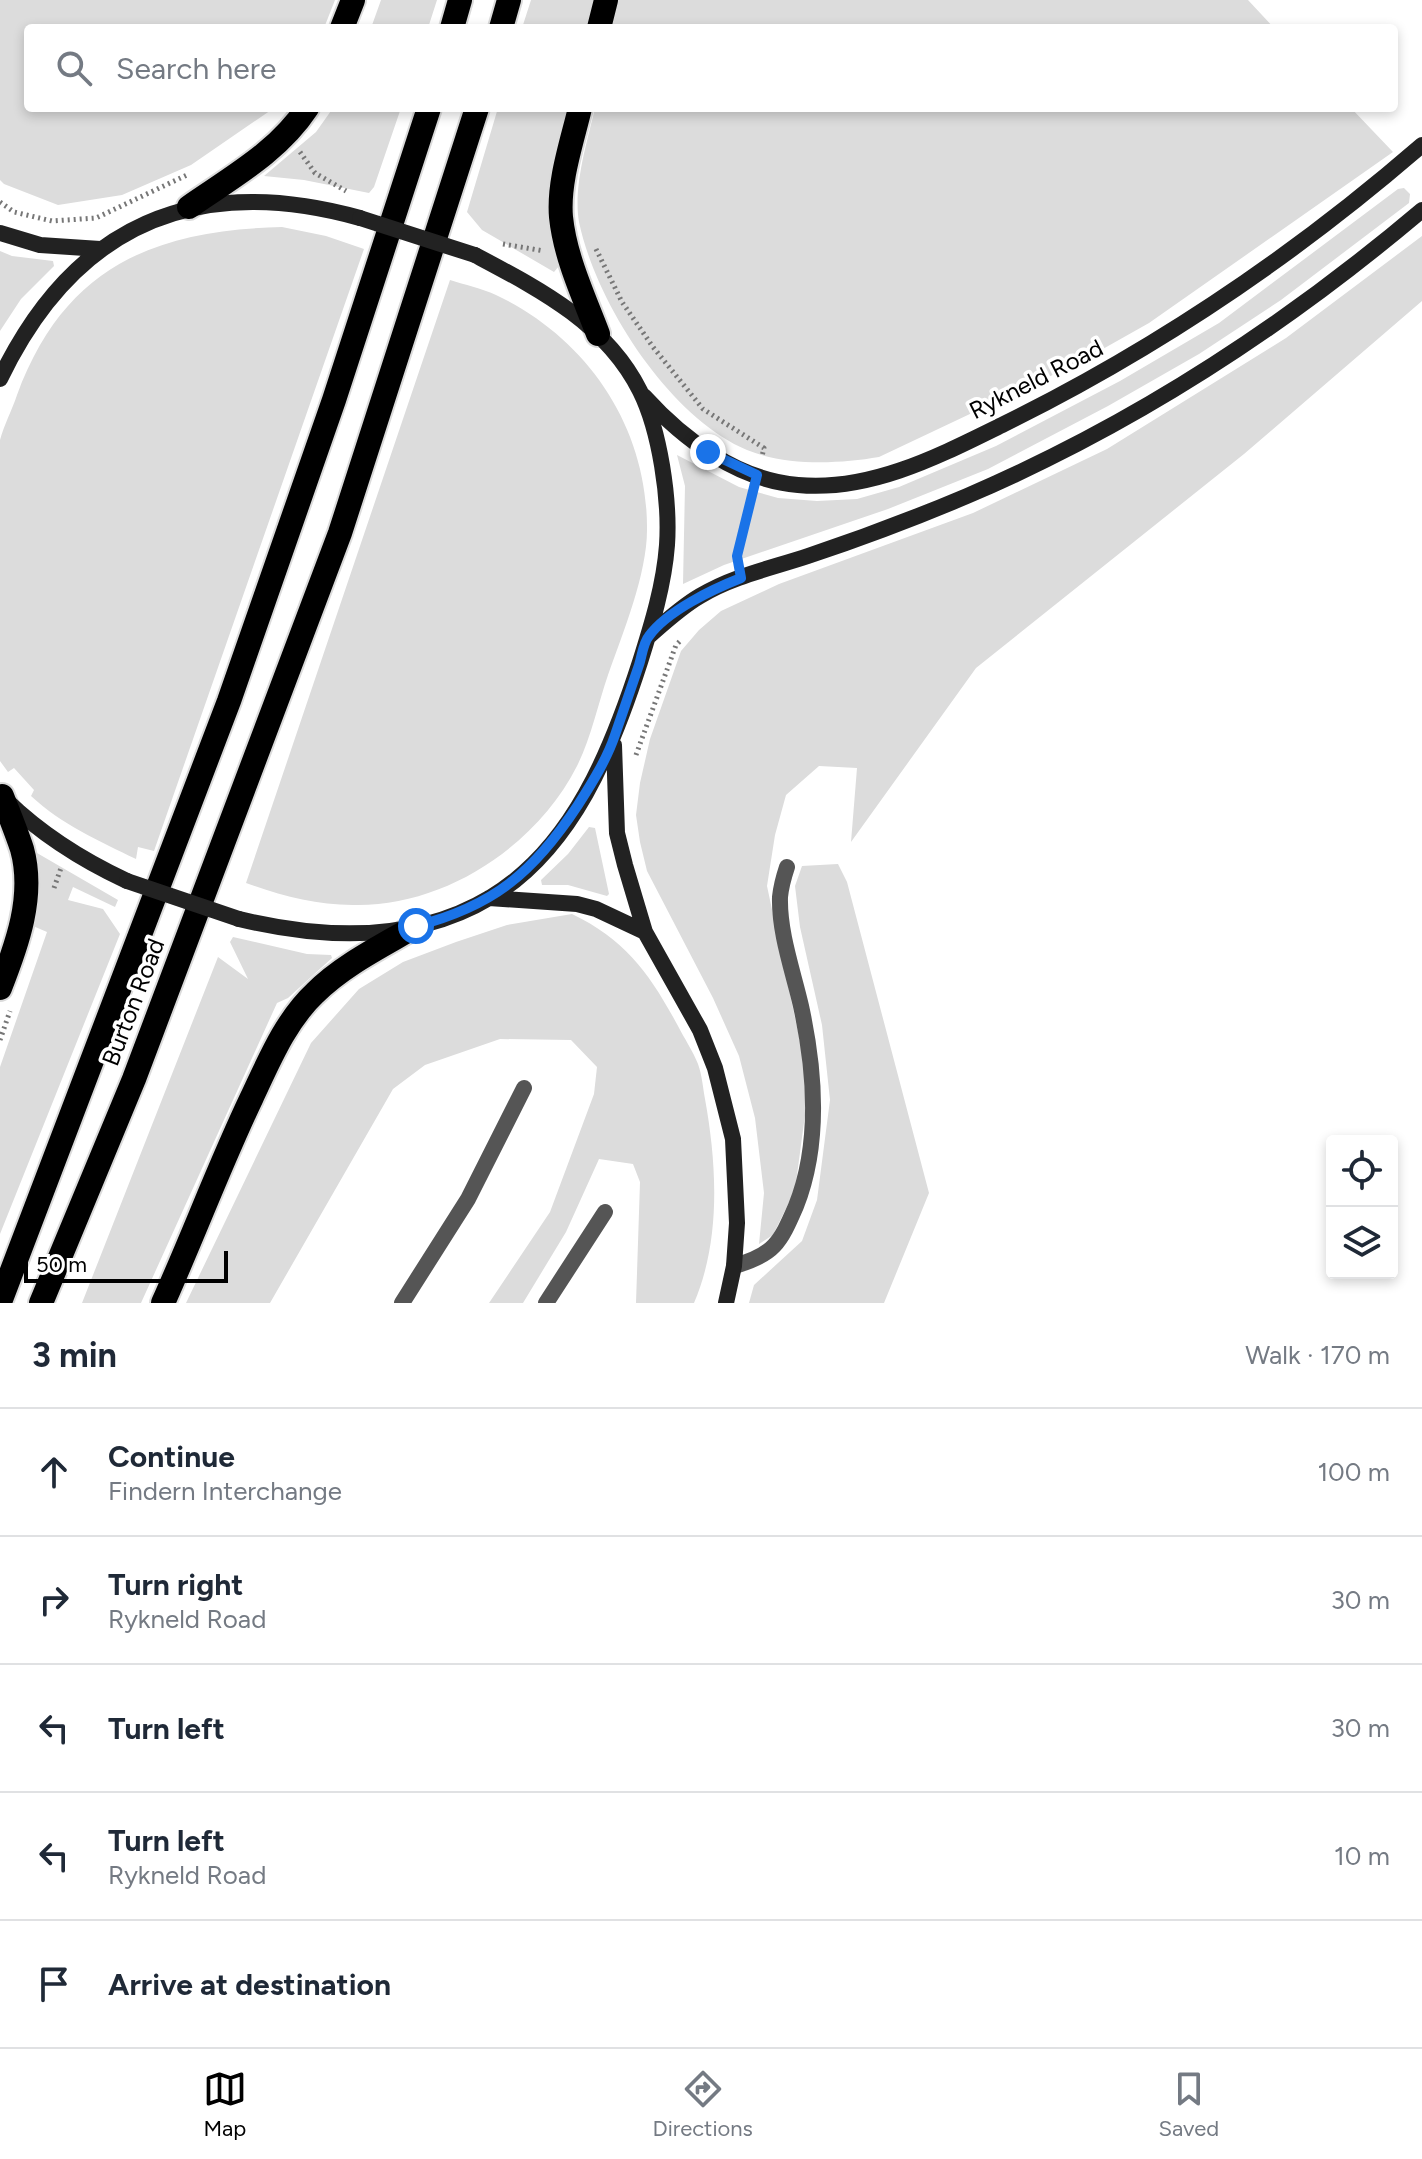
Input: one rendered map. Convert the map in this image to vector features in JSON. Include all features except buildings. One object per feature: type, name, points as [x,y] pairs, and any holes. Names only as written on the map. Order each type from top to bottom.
[{"type":"highway","points":[[344,24],[353,0]]},
{"type":"highway","points":[[453,24],[460,0]]},
{"type":"highway","points":[[502,24],[509,0]]},
{"type":"highway","points":[[600,24],[606,0]]},
{"type":"highway","points":[[189,207],[274,147],[293,129],[304,112]]},
{"type":"highway","points":[[0,1302],[229,701],[334,400],[428,112]]},
{"type":"highway","name":"Burton Road","points":[[41,1303],[134,1079],[340,533],[476,112]]},
{"type":"highway","points":[[579,112],[561,214],[598,334]]},
{"type":"highway","points":[[0,988],[16,948],[28,890],[23,851],[1,794]]},
{"type":"highway","points":[[163,1303],[230,1143],[272,1054],[304,1006],[337,975],[416,926]]},
{"type":"street","name":"Rykneld Road","points":[[640,392],[668,423],[687,438],[708,452],[757,475],[801,486],[875,479],[931,458],[1030,411],[1141,351],[1226,297],[1357,201],[1421,149]]},
{"type":"street","points":[[0,379],[33,319],[76,270],[100,249],[147,221],[189,207],[232,203],[306,205],[360,218],[475,255],[556,299],[598,334],[640,392],[659,457],[667,516],[663,577],[648,637],[614,739],[587,790],[552,842],[510,885],[452,915],[387,932],[329,933],[271,927],[239,919],[127,881],[93,865],[32,824],[1,794]]},
{"type":"street","points":[[648,637],[702,595],[741,578],[935,509],[1067,448],[1162,397],[1254,340],[1422,210]]},
{"type":"street","points":[[0,233],[40,245],[100,249]]},
{"type":"street","points":[[614,739],[617,833],[645,932],[700,1030],[733,1139],[737,1223],[734,1266],[726,1303]]},
{"type":"street","points":[[489,898],[577,904],[596,909],[645,932]]},
{"type":"lane","points":[[734,1266],[761,1259],[777,1244],[803,1187],[812,1140],[810,1062],[782,917],[780,895],[787,867]]},
{"type":"lane","points":[[402,1303],[468,1199],[524,1088]]},
{"type":"lane","points":[[546,1303],[605,1212]]},
{"type":"path","points":[[493,240],[545,251],[592,241],[622,302],[653,347],[703,409],[764,448],[737,556],[741,578]]},
{"type":"path","points":[[633,766],[676,645],[687,634]]},
{"type":"shaded area","points":[[0,0],[335,0],[326,24],[24,24],[24,112],[268,112],[191,165],[122,195],[58,205],[0,180]]},
{"type":"shaded area","points":[[381,0],[437,0],[429,24],[372,24]]},
{"type":"shaded area","points":[[531,0],[594,0],[589,24],[523,24]]},
{"type":"shaded area","points":[[619,0],[1248,0],[1270,24],[614,24]]},
{"type":"shaded area","points":[[330,112],[400,112],[374,187],[369,193],[304,180],[264,176],[316,132]]},
{"type":"shaded area","points":[[497,112],[569,112],[548,208],[559,266],[554,272],[482,230],[467,212]]},
{"type":"shaded area","points":[[594,112],[1355,112],[1393,152],[1149,323],[1078,363],[879,457],[812,462],[762,455],[718,434],[690,412],[640,354],[601,287],[579,222],[579,180]]},
{"type":"shaded area","points":[[1404,188],[1410,194],[1409,203],[1281,300],[1199,354],[1108,406],[988,469],[888,509],[724,565],[683,584],[685,486],[677,455],[739,487],[778,498],[817,501],[857,499],[899,487],[996,446],[1120,381],[1219,323],[1398,189]]},
{"type":"shaded area","points":[[282,227],[326,236],[364,249],[154,851],[138,847],[136,859],[55,815],[31,796],[34,790],[14,768],[8,772],[0,761],[0,440],[37,351],[60,315],[88,286],[119,264],[154,248],[193,237]]},
{"type":"shaded area","points":[[1422,236],[1422,301],[1244,454],[976,668],[851,842],[857,768],[819,766],[786,795],[775,835],[767,886],[801,1046],[805,1115],[795,1190],[773,1235],[759,1244],[764,1193],[755,1118],[739,1056],[713,998],[647,871],[636,815],[650,739],[681,651],[721,611],[779,584],[973,513],[1107,449],[1286,338]]},
{"type":"shaded area","points":[[0,251],[12,256],[53,261],[54,266],[21,299],[0,331]]},
{"type":"shaded area","points":[[450,280],[490,293],[529,313],[558,335],[584,361],[606,390],[624,422],[637,456],[645,492],[646,547],[639,584],[577,766],[560,795],[514,845],[456,882],[391,902],[343,905],[287,896],[246,883]]},
{"type":"shaded area","points":[[589,827],[595,828],[609,894],[568,885],[542,885],[541,880],[568,854]]},
{"type":"shaded area","points":[[37,853],[118,900],[115,907],[73,887],[68,900],[103,909],[120,934],[0,1234],[0,1067],[47,932],[33,926],[33,858]]},
{"type":"shaded area","points":[[838,864],[847,882],[929,1193],[884,1303],[749,1303],[754,1285],[802,1241],[817,1200],[830,1100],[822,1025],[800,927],[795,886],[802,866]]},
{"type":"shaded area","points":[[572,914],[607,935],[635,960],[668,1007],[699,1068],[712,1150],[714,1202],[709,1254],[694,1303],[636,1303],[640,1182],[633,1164],[599,1159],[566,1232],[523,1303],[489,1303],[550,1212],[594,1094],[597,1067],[571,1040],[500,1039],[425,1065],[393,1089],[270,1303],[186,1303],[311,1043],[359,989],[403,962],[456,942],[507,925]]},
{"type":"shaded area","points":[[233,937],[307,954],[331,955],[332,958],[288,998],[277,1003],[141,1303],[82,1303],[218,957],[248,979],[230,942]]},
{"type":"route","points":[[416,926],[452,915],[489,898],[510,885],[552,842],[587,790],[614,739],[648,637],[702,595],[741,578],[737,556],[757,475],[708,452]]}]
